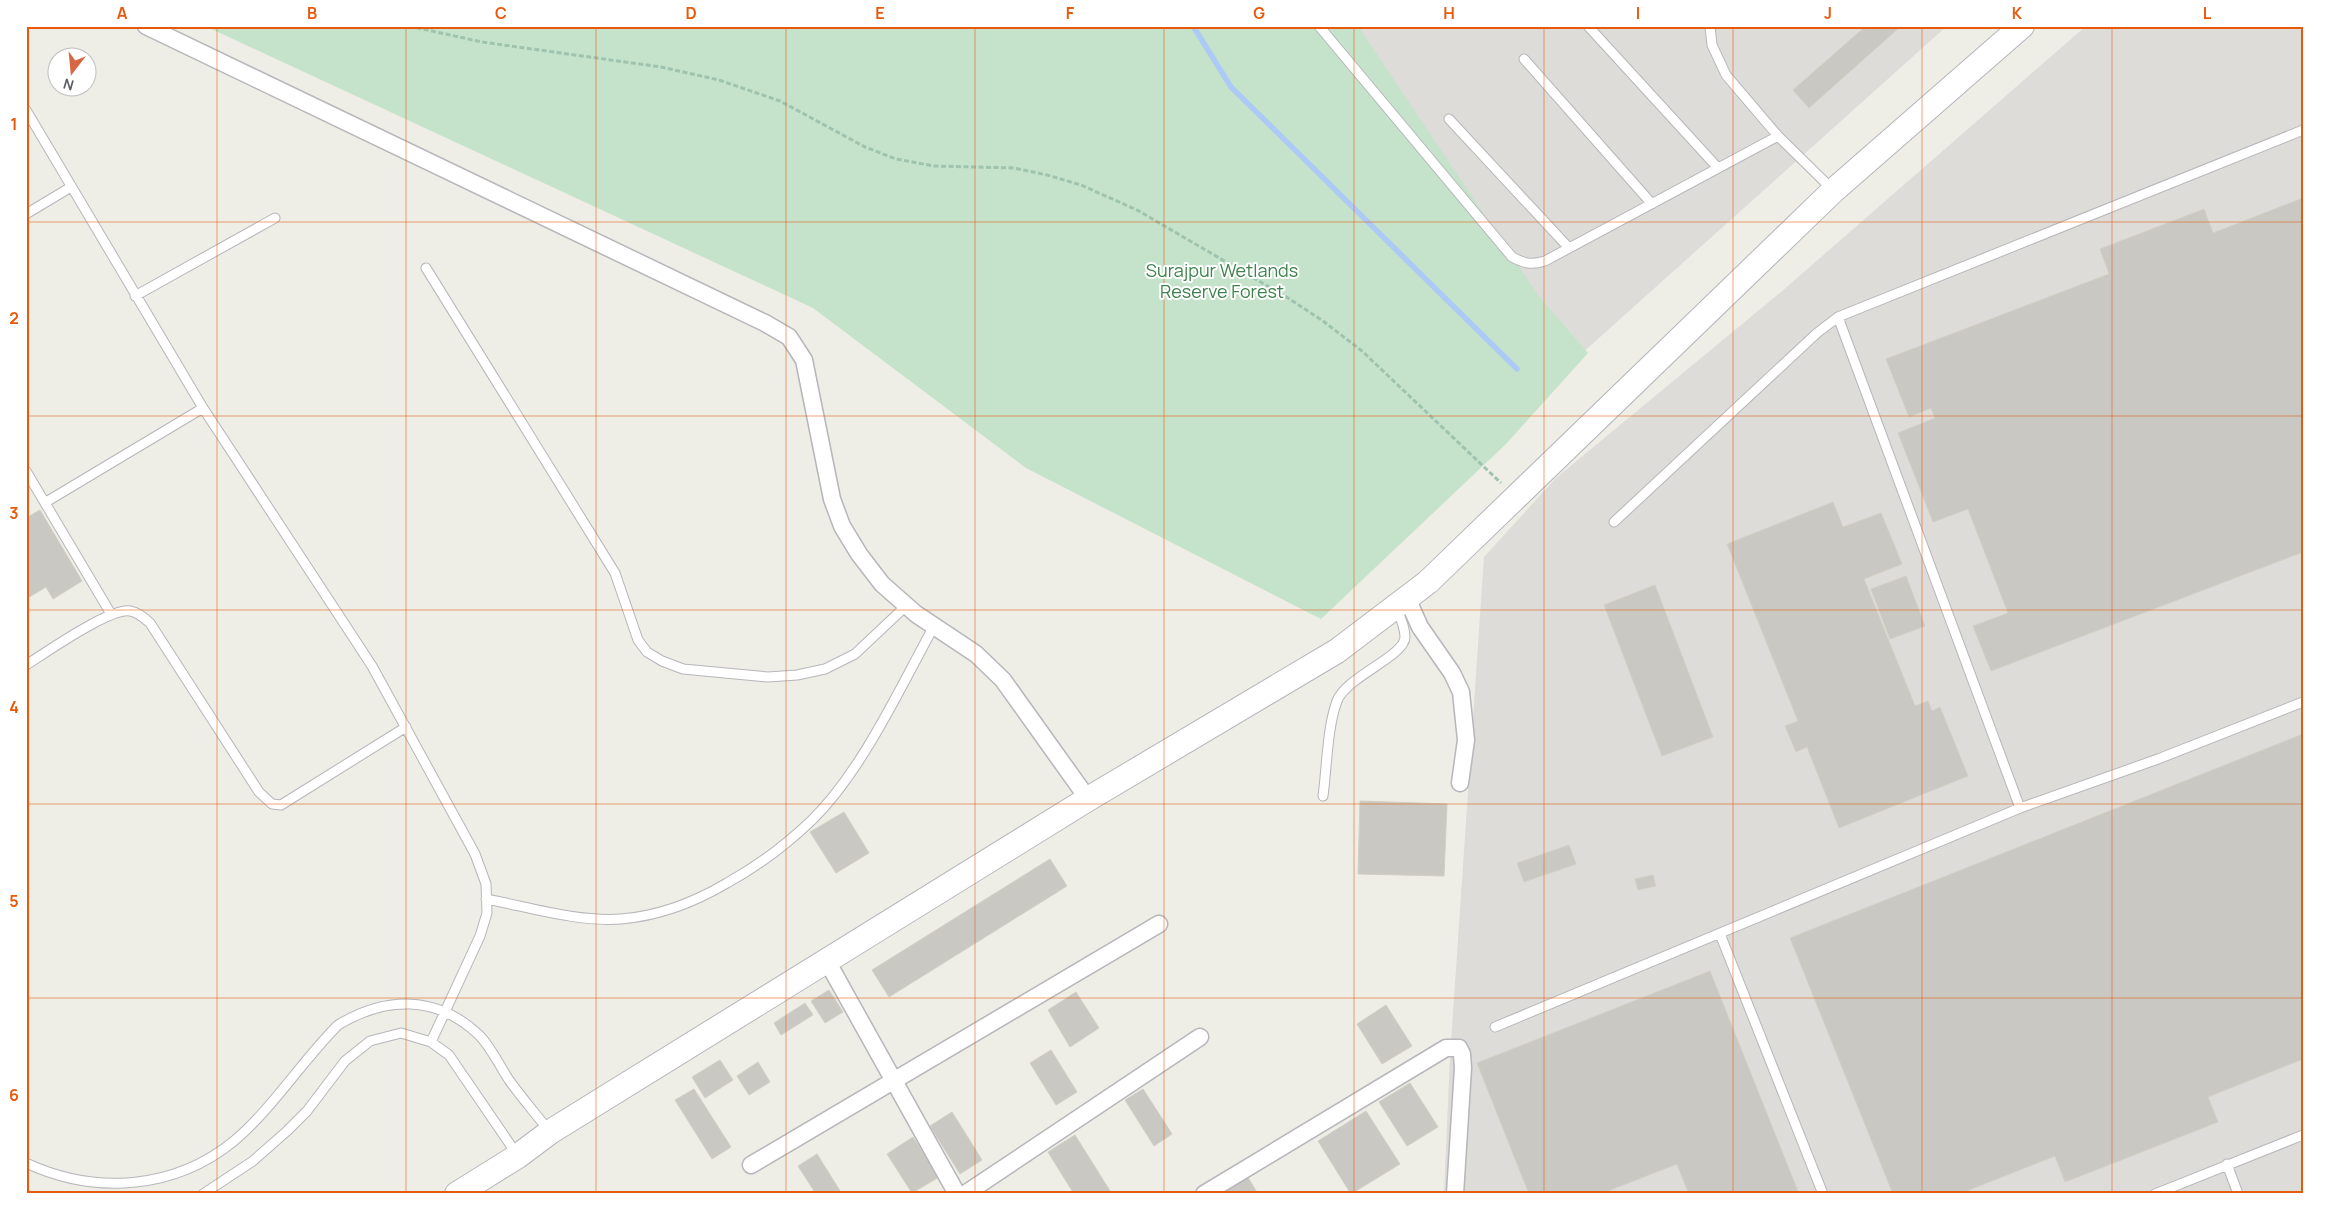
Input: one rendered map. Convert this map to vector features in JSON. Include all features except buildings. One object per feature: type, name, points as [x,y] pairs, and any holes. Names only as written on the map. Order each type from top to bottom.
[{"type":"main road","points":[[456,1194],[518,1156],[550,1132],[1088,799],[1337,651],[1428,582],[1833,191],[2022,26]]},
{"type":"street","points":[[146,26],[756,318],[789,337],[804,360],[832,499],[842,526],[859,554],[882,584],[907,606],[976,654],[1003,680],[1088,799]]},
{"type":"street","points":[[1401,603],[1452,674],[1461,692],[1466,740],[1460,783]]},
{"type":"street","points":[[751,1165],[1159,924]]},
{"type":"street","points":[[827,961],[896,1081],[957,1194]]},
{"type":"street","points":[[966,1194],[1200,1038]]},
{"type":"street","points":[[1204,1194],[1446,1048],[1454,1047],[1459,1048],[1462,1054],[1463,1068],[1451,1192]]},
{"type":"lane","points":[[1319,26],[1512,257],[1532,264],[1545,261],[1778,136]]},
{"type":"lane","points":[[1588,26],[1718,168]]},
{"type":"lane","points":[[1710,26],[1712,45],[1726,75],[1778,136],[1833,191]]},
{"type":"lane","points":[[1524,59],[1652,204]]},
{"type":"lane","points":[[26,110],[203,408],[372,666],[475,854],[486,884],[487,913],[480,936],[447,1012],[431,1042]]},
{"type":"lane","points":[[1449,118],[1569,248]]},
{"type":"lane","points":[[1614,522],[1817,333],[1838,317],[2303,130]]},
{"type":"lane","points":[[26,214],[71,187]]},
{"type":"lane","points":[[135,296],[275,218]]},
{"type":"lane","points":[[426,268],[615,573],[638,640],[647,652],[662,661],[683,669],[768,677],[797,675],[825,669],[855,654],[907,606]]},
{"type":"lane","points":[[1838,317],[2020,808]]},
{"type":"lane","points":[[46,502],[203,408]]},
{"type":"lane","points":[[26,471],[111,614]]},
{"type":"lane","points":[[1323,796],[1333,716],[1338,699],[1348,685],[1400,648],[1406,638],[1401,603]]},
{"type":"lane","points":[[26,665],[111,614],[129,611],[140,614],[150,623],[259,792],[272,804],[281,805],[288,803],[406,727]]},
{"type":"lane","points":[[486,899],[562,914],[619,919],[655,913],[701,898],[741,875],[778,851],[813,819],[842,785],[860,759],[934,626]]},
{"type":"lane","points":[[1494,1027],[2020,808],[2158,759],[2303,702]]},
{"type":"lane","points":[[1720,934],[1823,1194]]},
{"type":"lane","points":[[26,1163],[83,1182],[108,1184],[133,1184],[181,1172],[198,1164],[234,1141],[338,1025],[356,1014],[384,1006],[413,1003],[447,1012],[464,1022],[481,1037],[510,1082],[550,1132]]},
{"type":"lane","points":[[203,1194],[253,1161],[287,1132],[345,1062],[370,1041],[401,1033],[431,1042],[448,1055],[518,1156]]},
{"type":"lane","points":[[2155,1194],[2303,1135]]},
{"type":"lane","points":[[2227,1164],[2238,1194]]},
{"type":"path","points":[[409,26],[482,42],[661,67],[719,80],[780,101],[865,147],[896,159],[934,166],[1014,168],[1047,175],[1081,186],[1138,210],[1288,298],[1323,321],[1362,352],[1516,498]]},
{"type":"shaded area","points":[[1262,26],[1947,26],[1561,372]]},
{"type":"shaded area","points":[[2086,26],[2303,26],[2303,1194],[1444,1194],[1450,1057],[1484,557],[1556,478],[1781,292]]},
{"type":"green space","name":"Surajpur Wetlands Reserve Forest","points":[[205,26],[1358,26],[1538,295],[1588,353],[1506,444],[1321,619],[1026,468],[813,308]]},
{"type":"waterway","points":[[1193,26],[1231,87],[1517,369]]}]
